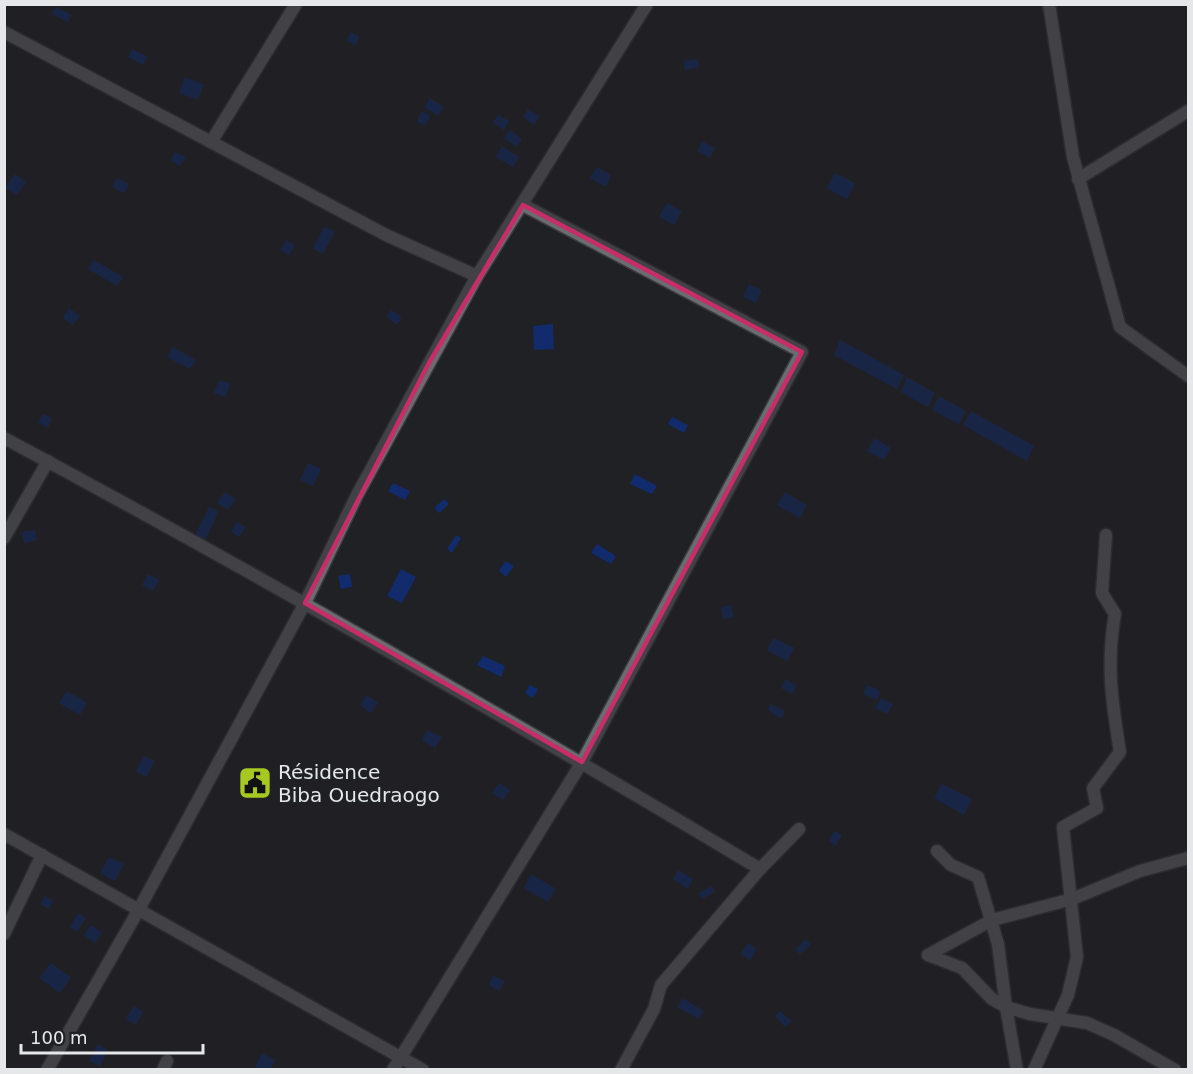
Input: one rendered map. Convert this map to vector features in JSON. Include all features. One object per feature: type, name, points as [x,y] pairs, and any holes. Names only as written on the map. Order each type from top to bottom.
[{"type":"street","points":[[211,142],[296,4]]},
{"type":"street","points":[[47,1070],[138,911],[305,603],[357,495],[477,276],[647,4]]},
{"type":"street","points":[[1049,4],[1078,179],[1120,327],[1188,376]]},
{"type":"street","points":[[4,32],[386,235],[477,276]]},
{"type":"street","points":[[1078,179],[1188,111]]},
{"type":"street","points":[[393,1070],[582,762],[802,352],[523,205]]},
{"type":"street","points":[[4,438],[305,603],[582,762],[760,869]]},
{"type":"street","points":[[4,538],[48,461]]},
{"type":"street","points":[[1034,1070],[1057,1020],[1077,957],[1063,827],[1097,808],[1093,788],[1120,752],[1111,696],[1109,649],[1115,615],[1102,593],[1106,535]]},
{"type":"street","points":[[621,1070],[654,1009],[661,986],[760,869],[799,828]]},
{"type":"street","points":[[4,834],[423,1070]]},
{"type":"street","points":[[937,851],[951,865],[978,877],[998,944],[1017,1070]]},
{"type":"street","points":[[4,934],[42,855]]},
{"type":"street","points":[[1175,1070],[1114,1035],[1087,1023],[1057,1020],[1006,1007],[992,999],[962,968],[928,955],[992,920],[1072,899],[1132,874],[1188,858]]},
{"type":"highlighted area","points":[[523,205],[802,352],[582,762],[305,603],[429,363]]},
{"type":"building","points":[[56,7],[72,15],[68,22],[52,14]]},
{"type":"building","points":[[351,32],[359,37],[356,45],[346,40]]},
{"type":"building","points":[[132,49],[148,57],[143,65],[128,57]]},
{"type":"building","points":[[698,59],[700,67],[685,70],[684,61]]},
{"type":"building","points":[[185,77],[204,85],[198,100],[179,93]]},
{"type":"building","points":[[430,98],[444,107],[438,116],[425,107]]},
{"type":"building","points":[[528,109],[539,116],[534,125],[523,117]]},
{"type":"building","points":[[421,111],[430,116],[426,125],[417,122]]},
{"type":"building","points":[[498,115],[509,121],[504,130],[493,123]]},
{"type":"building","points":[[510,130],[522,139],[517,147],[504,138]]},
{"type":"building","points":[[702,141],[715,148],[710,158],[697,151]]},
{"type":"building","points":[[502,146],[519,157],[513,167],[496,157]]},
{"type":"building","points":[[175,152],[186,157],[180,166],[170,160]]},
{"type":"building","points":[[597,167],[611,175],[606,187],[590,178]]},
{"type":"building","points":[[835,173],[855,183],[847,199],[827,188]]},
{"type":"building","points":[[15,174],[26,182],[17,195],[5,188]]},
{"type":"building","points":[[117,178],[129,184],[124,193],[112,187]]},
{"type":"building","points":[[667,203],[682,211],[674,225],[659,217]]},
{"type":"building","points":[[324,227],[335,231],[323,254],[313,249]]},
{"type":"building","points":[[287,240],[295,246],[289,255],[280,250]]},
{"type":"building","points":[[94,260],[123,277],[117,286],[88,269]]},
{"type":"building","points":[[749,284],[762,290],[756,303],[743,297]]},
{"type":"building","points":[[69,308],[80,316],[73,325],[63,318]]},
{"type":"building","points":[[391,310],[402,317],[397,325],[386,317]]},
{"type":"building","points":[[553,324],[554,349],[534,350],[533,326]]},
{"type":"building","points":[[840,340],[904,375],[897,389],[834,355]]},
{"type":"building","points":[[173,347],[196,360],[190,369],[167,357]]},
{"type":"building","points":[[907,377],[935,393],[928,407],[901,392]]},
{"type":"building","points":[[219,380],[230,383],[226,397],[214,393]]},
{"type":"building","points":[[939,396],[966,411],[959,424],[932,410]]},
{"type":"building","points":[[971,411],[1034,446],[1027,461],[963,425]]},
{"type":"building","points":[[43,414],[52,418],[48,428],[38,422]]},
{"type":"building","points":[[672,417],[688,425],[684,433],[668,424]]},
{"type":"building","points":[[874,438],[891,448],[884,460],[867,451]]},
{"type":"building","points":[[308,463],[321,469],[313,486],[300,480]]},
{"type":"building","points":[[635,474],[657,486],[652,494],[630,484]]},
{"type":"building","points":[[393,483],[410,491],[405,500],[388,491]]},
{"type":"building","points":[[225,492],[236,499],[228,510],[217,503]]},
{"type":"building","points":[[785,492],[807,505],[800,518],[777,505]]},
{"type":"building","points":[[444,499],[449,504],[439,513],[434,508]]},
{"type":"building","points":[[209,507],[219,511],[205,540],[195,535]]},
{"type":"building","points":[[237,522],[246,527],[239,537],[231,531]]},
{"type":"building","points":[[35,530],[37,540],[24,543],[22,532]]},
{"type":"building","points":[[456,535],[461,538],[452,553],[447,549]]},
{"type":"building","points":[[597,544],[616,556],[611,564],[591,553]]},
{"type":"building","points":[[505,561],[514,566],[506,577],[499,571]]},
{"type":"building","points":[[401,569],[416,577],[402,603],[387,596]]},
{"type":"building","points":[[148,574],[159,580],[153,591],[142,585]]},
{"type":"building","points":[[350,574],[352,587],[341,589],[338,576]]},
{"type":"building","points":[[731,605],[734,617],[723,619],[721,607]]},
{"type":"building","points":[[773,638],[795,648],[787,661],[767,650]]},
{"type":"building","points":[[483,656],[505,666],[501,677],[477,665]]},
{"type":"building","points":[[786,679],[797,686],[792,694],[781,688]]},
{"type":"building","points":[[530,685],[538,689],[533,698],[525,693]]},
{"type":"building","points":[[867,685],[881,691],[877,700],[863,694]]},
{"type":"building","points":[[67,691],[87,703],[80,715],[59,703]]},
{"type":"building","points":[[367,695],[378,703],[371,713],[360,705]]},
{"type":"building","points":[[881,698],[893,704],[887,714],[875,708]]},
{"type":"building","points":[[771,704],[785,711],[781,719],[768,710]]},
{"type":"building","points":[[427,730],[442,737],[435,748],[422,740]]},
{"type":"building","points":[[144,756],[155,761],[146,777],[136,771]]},
{"type":"building","points":[[499,783],[510,790],[503,800],[492,793]]},
{"type":"building","points":[[942,784],[972,799],[964,815],[934,798]]},
{"type":"building","points":[[834,831],[842,835],[836,846],[829,841]]},
{"type":"building","points":[[109,857],[124,864],[115,881],[100,873]]},
{"type":"building","points":[[678,870],[693,879],[688,889],[673,879]]},
{"type":"building","points":[[531,874],[556,889],[548,902],[524,888]]},
{"type":"building","points":[[712,886],[715,892],[702,899],[699,893]]},
{"type":"building","points":[[45,896],[53,901],[49,909],[40,904]]},
{"type":"building","points":[[78,913],[86,918],[77,932],[70,927]]},
{"type":"building","points":[[91,925],[102,933],[95,943],[84,935]]},
{"type":"building","points":[[806,939],[811,945],[800,954],[795,950]]},
{"type":"building","points":[[748,943],[757,949],[750,960],[740,954]]},
{"type":"building","points":[[51,963],[71,977],[60,993],[39,978]]},
{"type":"building","points":[[493,976],[505,981],[499,991],[489,985]]},
{"type":"building","points":[[682,998],[704,1011],[699,1019],[677,1007]]},
{"type":"building","points":[[134,1006],[143,1012],[136,1025],[126,1019]]},
{"type":"building","points":[[780,1011],[792,1021],[785,1027],[775,1016]]},
{"type":"building","points":[[98,1044],[108,1050],[100,1066],[89,1061]]},
{"type":"building","points":[[262,1053],[275,1060],[270,1070],[254,1070]]},
{"type":"place","name":"Résidence Biba Ouedraogo","points":[[255,783]]}]
